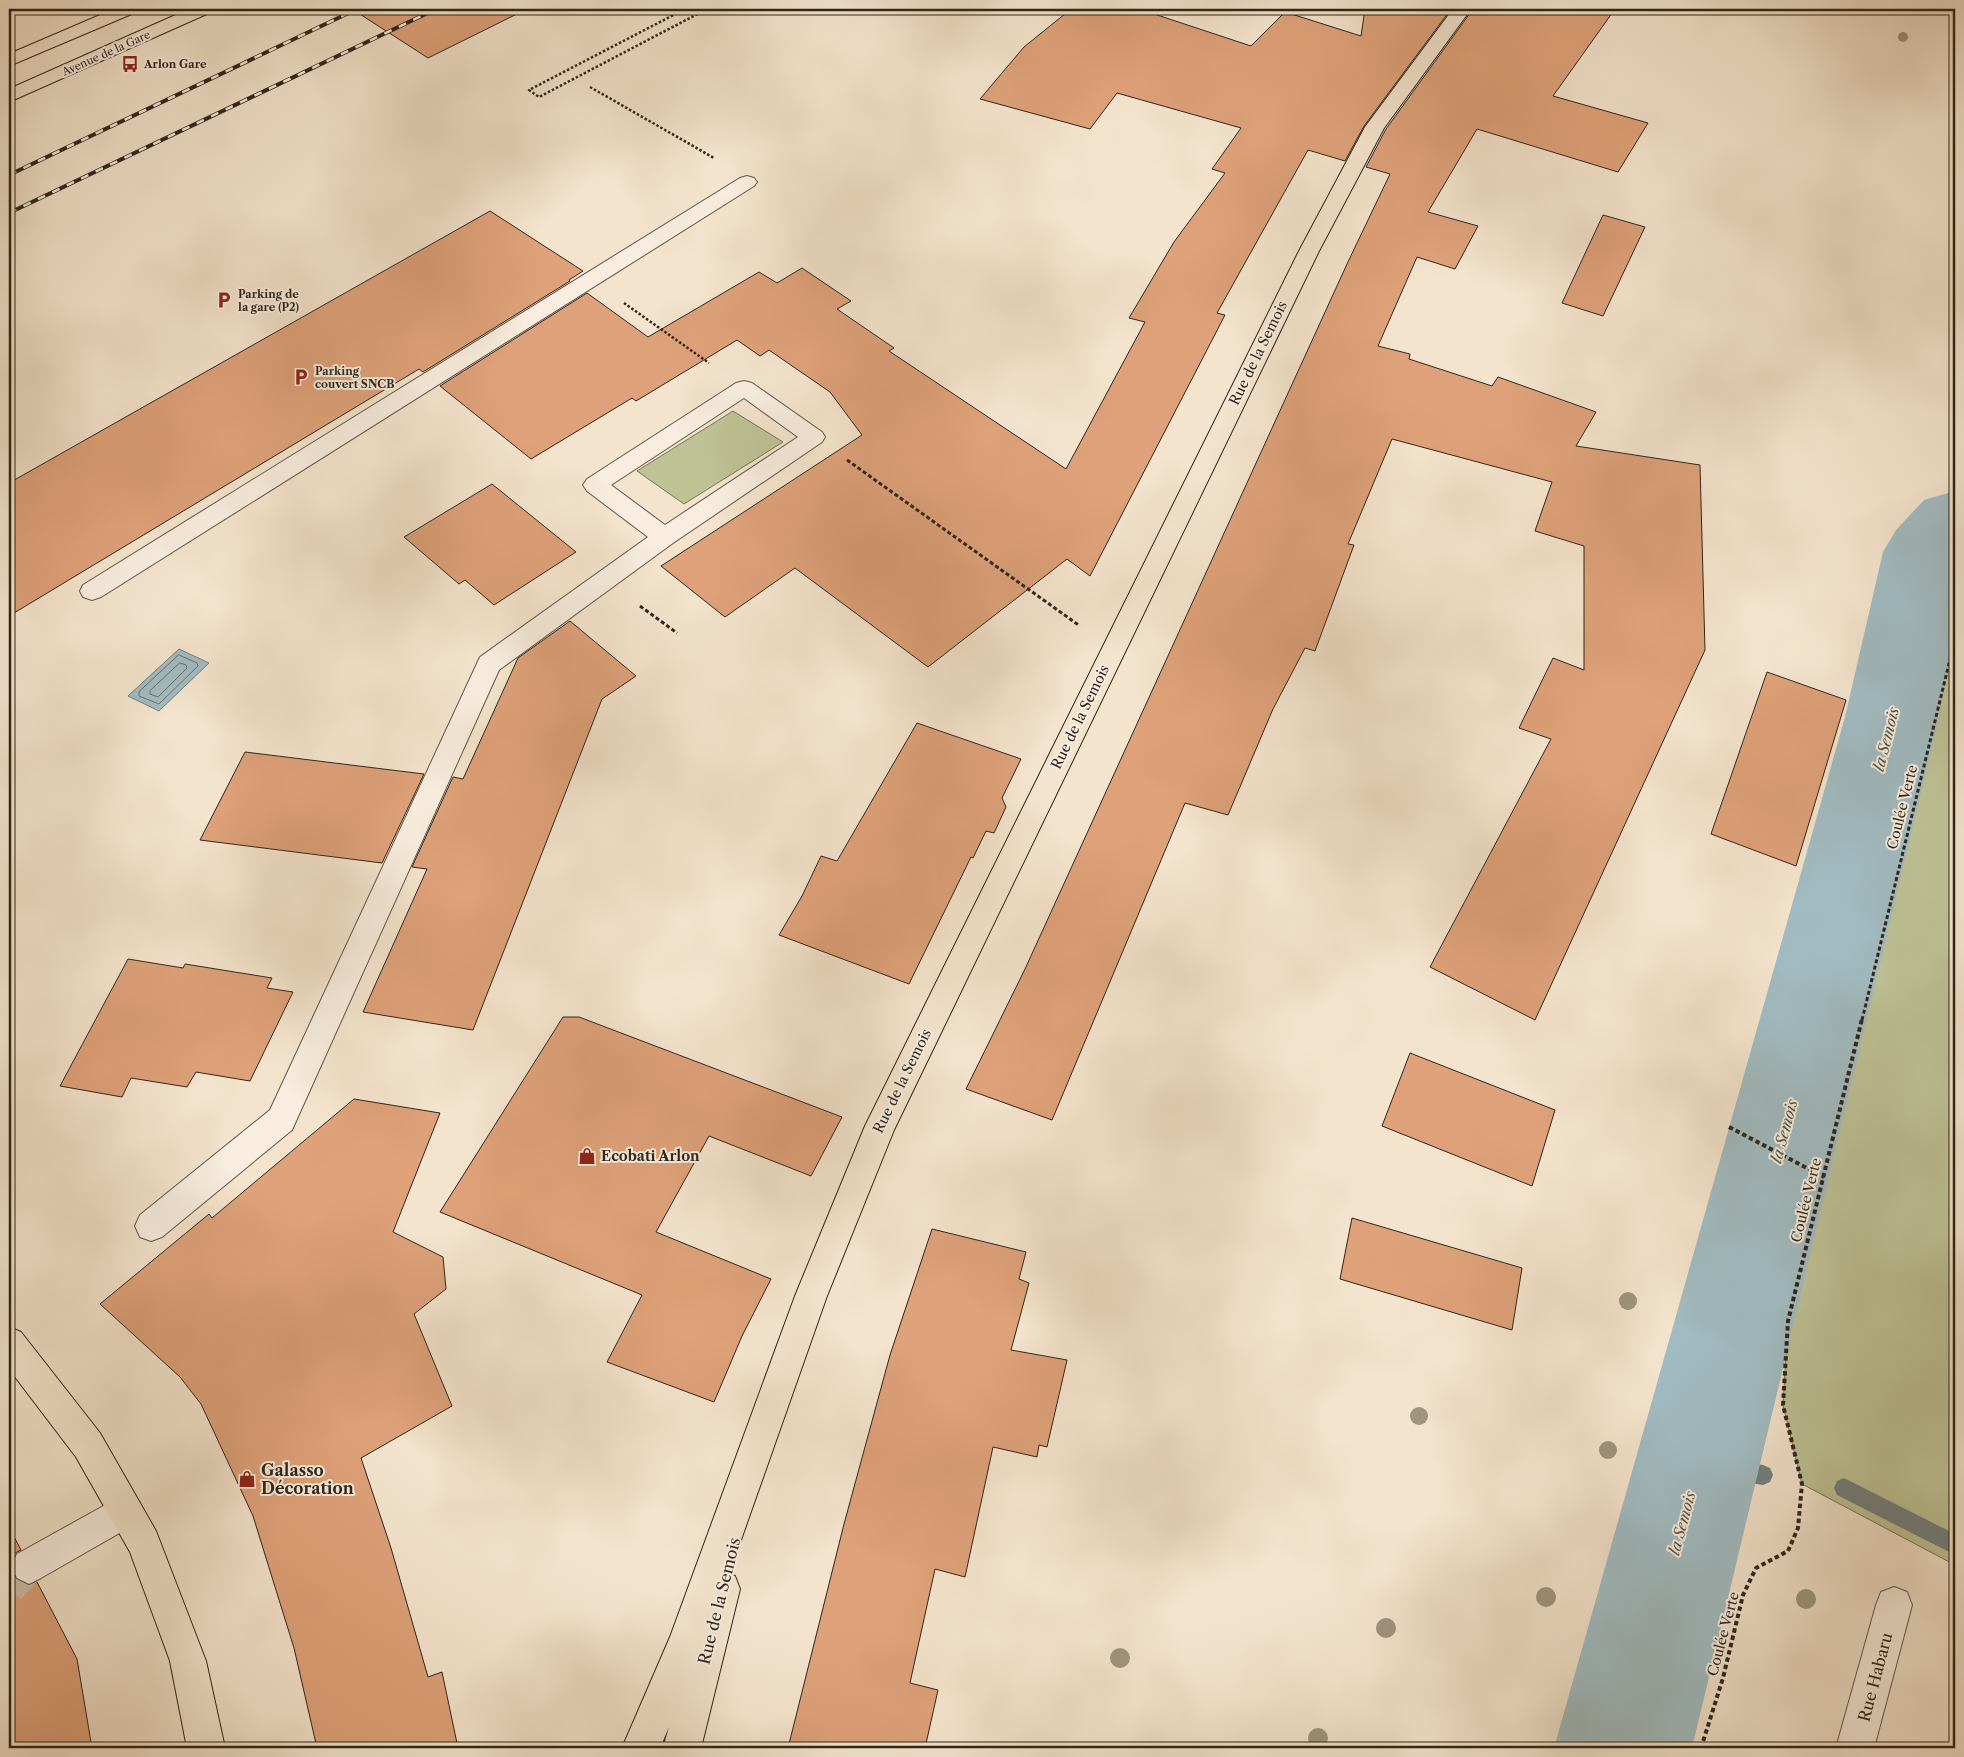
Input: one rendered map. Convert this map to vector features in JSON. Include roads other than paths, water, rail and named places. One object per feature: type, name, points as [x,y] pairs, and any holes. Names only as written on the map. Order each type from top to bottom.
[{"type":"main road","points":[[9,61],[128,9]]},
{"type":"main road","name":"Avenue de la Gare","points":[[9,96],[203,9]]},
{"type":"main road","name":"Rue de la Semois","points":[[641,1748],[687,1641],[811,1296],[880,1126],[1309,251],[1375,127],[1462,9]]},
{"type":"main road","points":[[9,1343],[88,1445],[144,1543],[188,1661],[206,1748]]},
{"type":"main road","name":"Rue de la Semois","points":[[682,1748],[755,1454]]},
{"type":"main road","name":"Rue de la Semois","points":[[662,1748],[687,1641]]},
{"type":"street","points":[[92,590],[747,182]]},
{"type":"street","points":[[151,1226],[281,1120],[489,664],[665,537],[814,437],[744,388],[595,485],[665,537]]},
{"type":"street","points":[[29,1566],[125,1511]]},
{"type":"street","name":"Rue Habaru","points":[[1855,1748],[1894,1605]]},
{"type":"water","points":[[179,649],[209,663],[159,711],[128,696]]},
{"type":"waterway","name":"la Semois","points":[[1623,1748],[1892,717],[1927,552],[1955,522]]},
{"type":"waterway","points":[[1696,1464],[1763,1475]]},
{"type":"waterway","points":[[1844,1488],[1955,1545]]},
{"type":"tunnel","points":[[9,1588],[29,1566]]},
{"type":"railway","points":[[9,175],[357,9]]},
{"type":"railway","points":[[9,213],[436,9]]},
{"type":"place","name":"Arlon Gare","points":[[130,64]]},
{"type":"place","name":"Parking de la gare (P2)","points":[[224,300]]},
{"type":"place","name":"Parking couvert SNCB","points":[[301,377]]},
{"type":"place","name":"Ecobati Arlon","points":[[587,1156]]},
{"type":"place","name":"Galasso Décoration","points":[[247,1479]]}]
